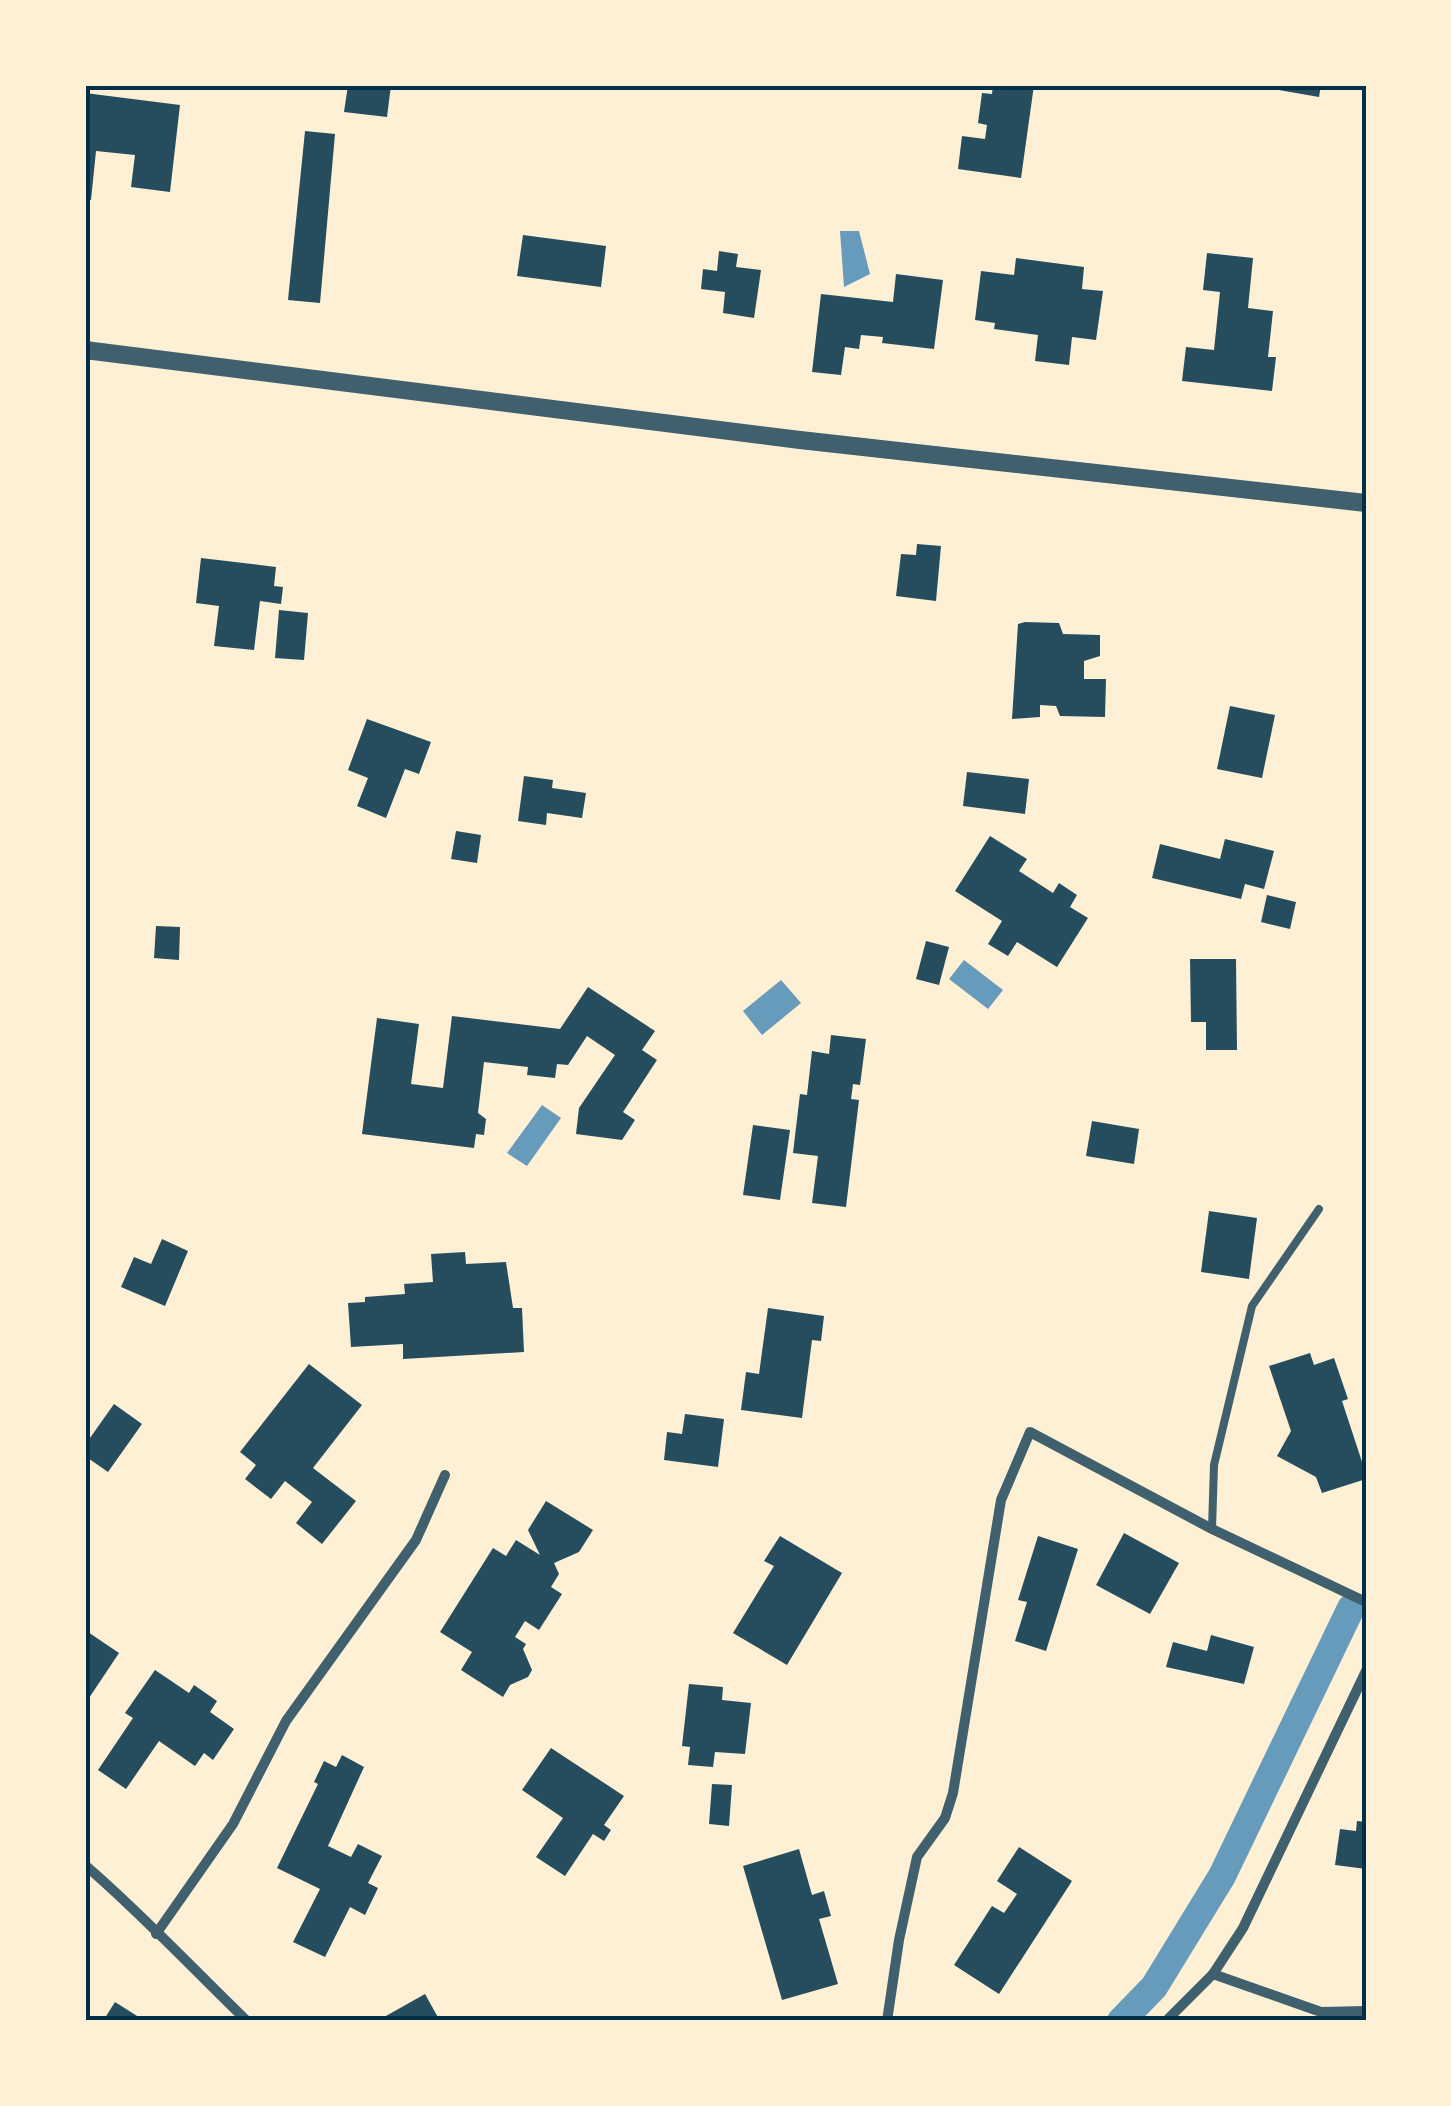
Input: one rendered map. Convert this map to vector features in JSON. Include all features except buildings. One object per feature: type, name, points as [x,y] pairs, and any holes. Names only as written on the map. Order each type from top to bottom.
[{"type":"street","points":[[85,350],[800,440],[1366,504]]},
{"type":"street","points":[[887,2021],[917,1858],[945,1818],[953,1793],[1000,1500],[1030,1432],[1212,1529],[1366,1602]]},
{"type":"street","points":[[156,1934],[233,1824],[286,1721],[416,1540],[445,1475]]},
{"type":"street","points":[[1166,2021],[1213,1974],[1243,1928],[1366,1671]]},
{"type":"street","points":[[85,1865],[132,1905],[156,1934],[247,2021]]},
{"type":"street","points":[[1213,1974],[1321,2012],[1366,2010]]},
{"type":"lane","points":[[1212,1529],[1214,1465],[1252,1306],[1318,1209]]},
{"type":"water","points":[[840,231],[859,231],[870,274],[844,287]]},
{"type":"water","points":[[964,960],[1003,990],[988,1009],[949,979]]},
{"type":"water","points":[[781,980],[801,1003],[762,1035],[743,1011]]},
{"type":"water","points":[[542,1105],[561,1118],[527,1166],[507,1153]]},
{"type":"waterway","points":[[1121,2021],[1154,1987],[1222,1876],[1351,1608]]}]
